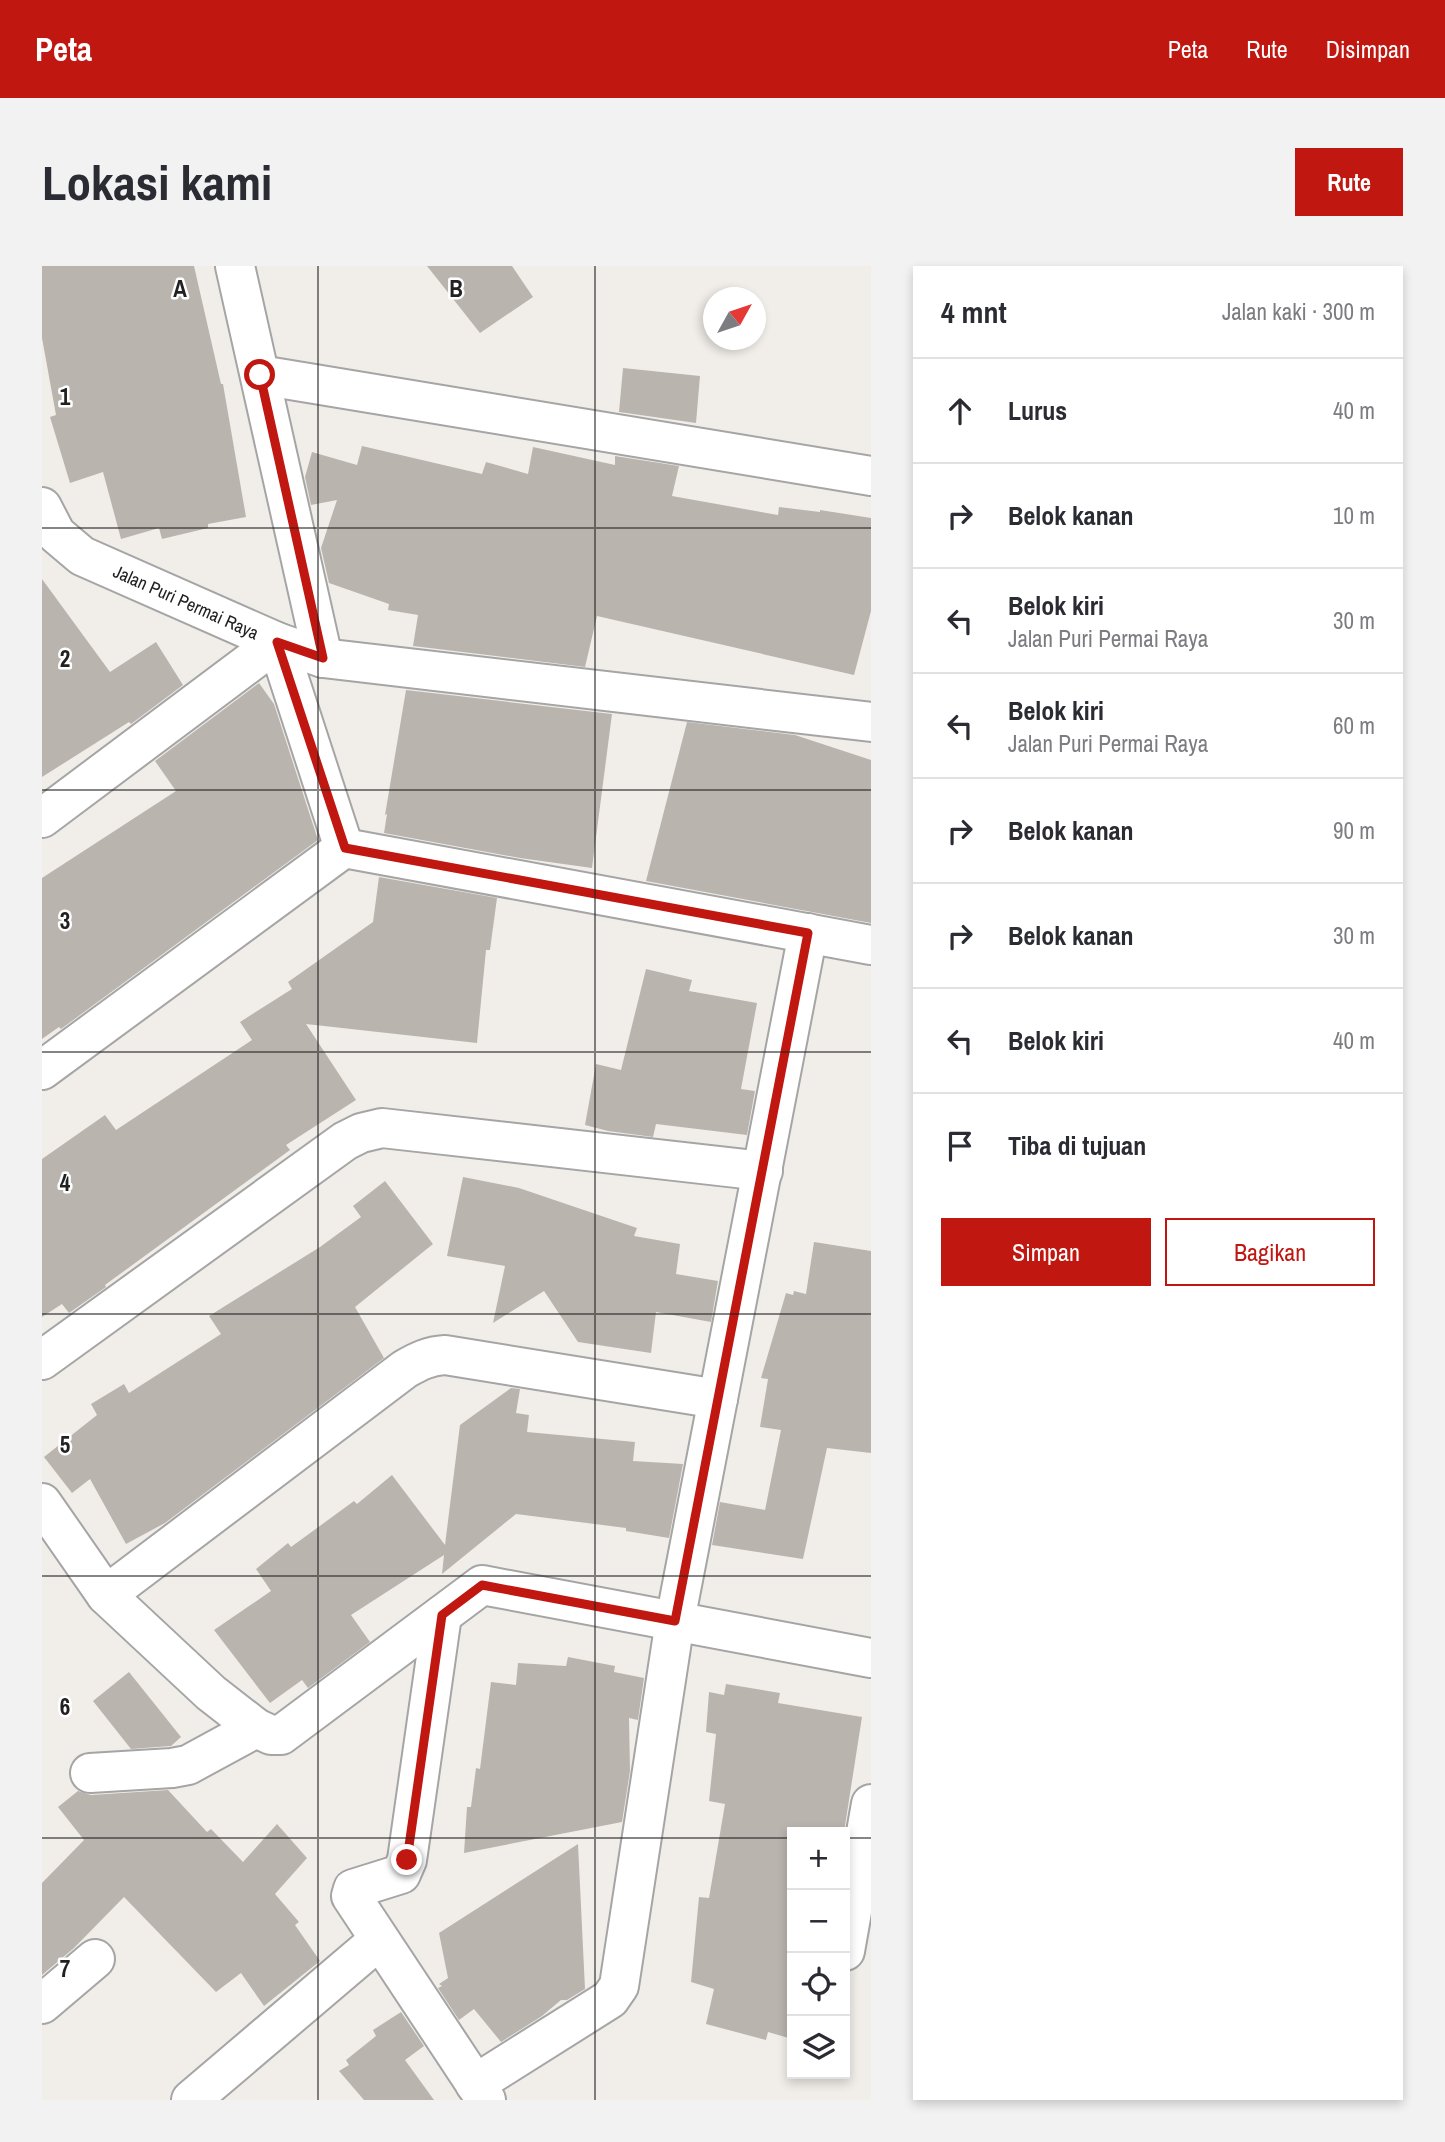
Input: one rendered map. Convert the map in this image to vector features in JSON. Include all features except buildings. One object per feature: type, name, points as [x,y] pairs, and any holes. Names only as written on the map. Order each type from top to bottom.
[{"type":"street","points":[[234,266],[323,658]]},
{"type":"street","points":[[260,375],[871,475]]},
{"type":"street","name":"Jalan Puri Permai Raya","points":[[47,528],[82,556],[277,642],[345,848]]},
{"type":"street","points":[[42,818],[277,642],[323,658],[871,722]]},
{"type":"street","points":[[42,1070],[345,848],[871,945]]},
{"type":"street","points":[[442,1615],[407,1860],[401,1874],[354,1889],[351,1896],[481,2092],[610,1998],[619,1986],[675,1621],[808,933]]},
{"type":"street","points":[[42,1360],[345,1141],[361,1133],[382,1128],[762,1171]]},
{"type":"street","points":[[106,1595],[420,1360],[445,1355],[718,1399]]},
{"type":"street","points":[[42,1503],[106,1595],[211,1693],[256,1728],[271,1735],[281,1735],[482,1585],[871,1658]]},
{"type":"street","points":[[90,1773],[188,1765],[256,1728]]},
{"type":"street","points":[[850,1923],[871,1804]]},
{"type":"street","points":[[202,2096],[379,1940]]},
{"type":"street","points":[[42,2004],[95,1959]]},
{"type":"route","points":[[260,375],[323,658],[277,642],[345,848],[808,933],[675,1621],[482,1585],[442,1615],[407,1860]]}]
